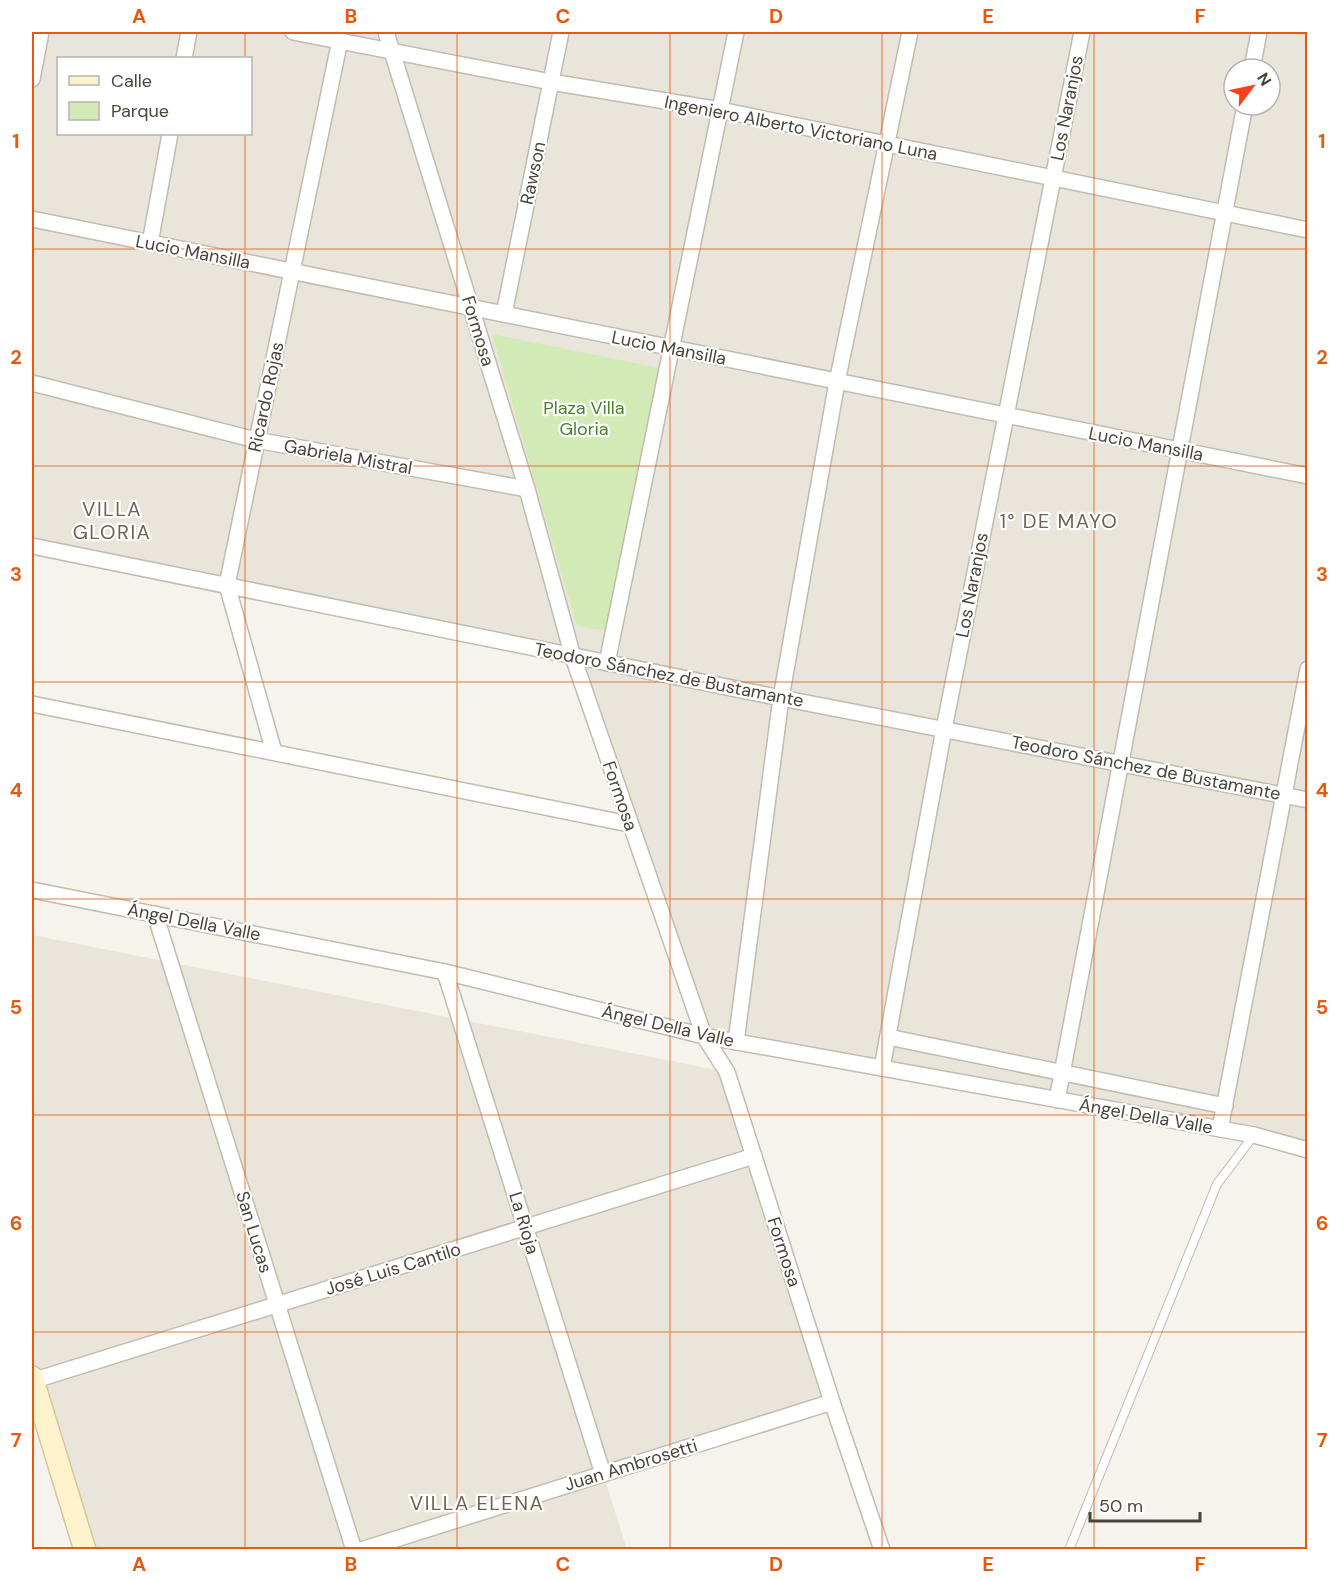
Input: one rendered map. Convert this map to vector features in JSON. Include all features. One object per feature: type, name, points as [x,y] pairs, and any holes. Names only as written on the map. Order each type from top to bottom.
[{"type":"street","points":[[32,79],[41,32]]},
{"type":"street","points":[[184,57],[189,32]]},
{"type":"street","name":"Ingeniero Alberto Victoriano Luna","points":[[293,32],[392,49],[551,82],[720,110],[1308,231]]},
{"type":"street","name":"Formosa","points":[[386,32],[526,489],[573,657],[704,1036],[728,1072],[832,1402],[882,1550]]},
{"type":"street","name":"Rawson","points":[[504,314],[561,32]]},
{"type":"street","points":[[607,663],[736,32]]},
{"type":"street","points":[[736,1042],[781,698],[837,382],[909,32]]},
{"type":"street","name":"Los Naranjos","points":[[882,1068],[944,729],[1082,32]]},
{"type":"street","points":[[1254,57],[1259,32]]},
{"type":"street","name":"Ricardo Rojas","points":[[274,752],[227,585],[340,40]]},
{"type":"street","points":[[1057,1100],[1243,117]]},
{"type":"street","points":[[150,243],[170,135]]},
{"type":"street","name":"Lucio Mansilla","points":[[32,219],[1308,476]]},
{"type":"street","name":"Gabriela Mistral","points":[[32,383],[256,440],[526,489]]},
{"type":"street","name":"Teodoro Sánchez de Bustamante","points":[[32,546],[573,657],[1308,800]]},
{"type":"street","points":[[1220,1129],[1308,669]]},
{"type":"street","points":[[32,704],[629,824]]},
{"type":"street","name":"Ángel Della Valle","points":[[32,890],[445,972],[704,1036],[1220,1129],[1308,1150]]},
{"type":"street","name":"San Lucas","points":[[154,914],[354,1550]]},
{"type":"street","name":"La Rioja","points":[[445,972],[603,1474]]},
{"type":"street","name":"Ángel Della Valle","points":[[888,1037],[1225,1106]]},
{"type":"street","name":"José Luis Cantilo","points":[[32,1380],[754,1156]]},
{"type":"street","points":[[32,1380],[85,1550]]},
{"type":"street","name":"Juan Ambrosetti","points":[[361,1550],[832,1402]]},
{"type":"lane","points":[[1069,1550],[1217,1184],[1254,1136]]},
{"type":"shaded area","points":[[32,32],[1307,32],[1307,1150],[704,1036],[573,657],[32,546]]},
{"type":"shaded area","points":[[32,935],[727,1072],[832,1402],[603,1474],[627,1549],[85,1549],[32,1377]]},
{"type":"green space","name":"Plaza Villa Gloria","points":[[492,334],[660,368],[606,631],[577,626]]},
{"type":"district","name":"VILLA GLORIA","points":[[112,520]]},
{"type":"district","name":"1° DE MAYO","points":[[1059,521]]},
{"type":"district","name":"VILLA ELENA","points":[[477,1503]]}]
